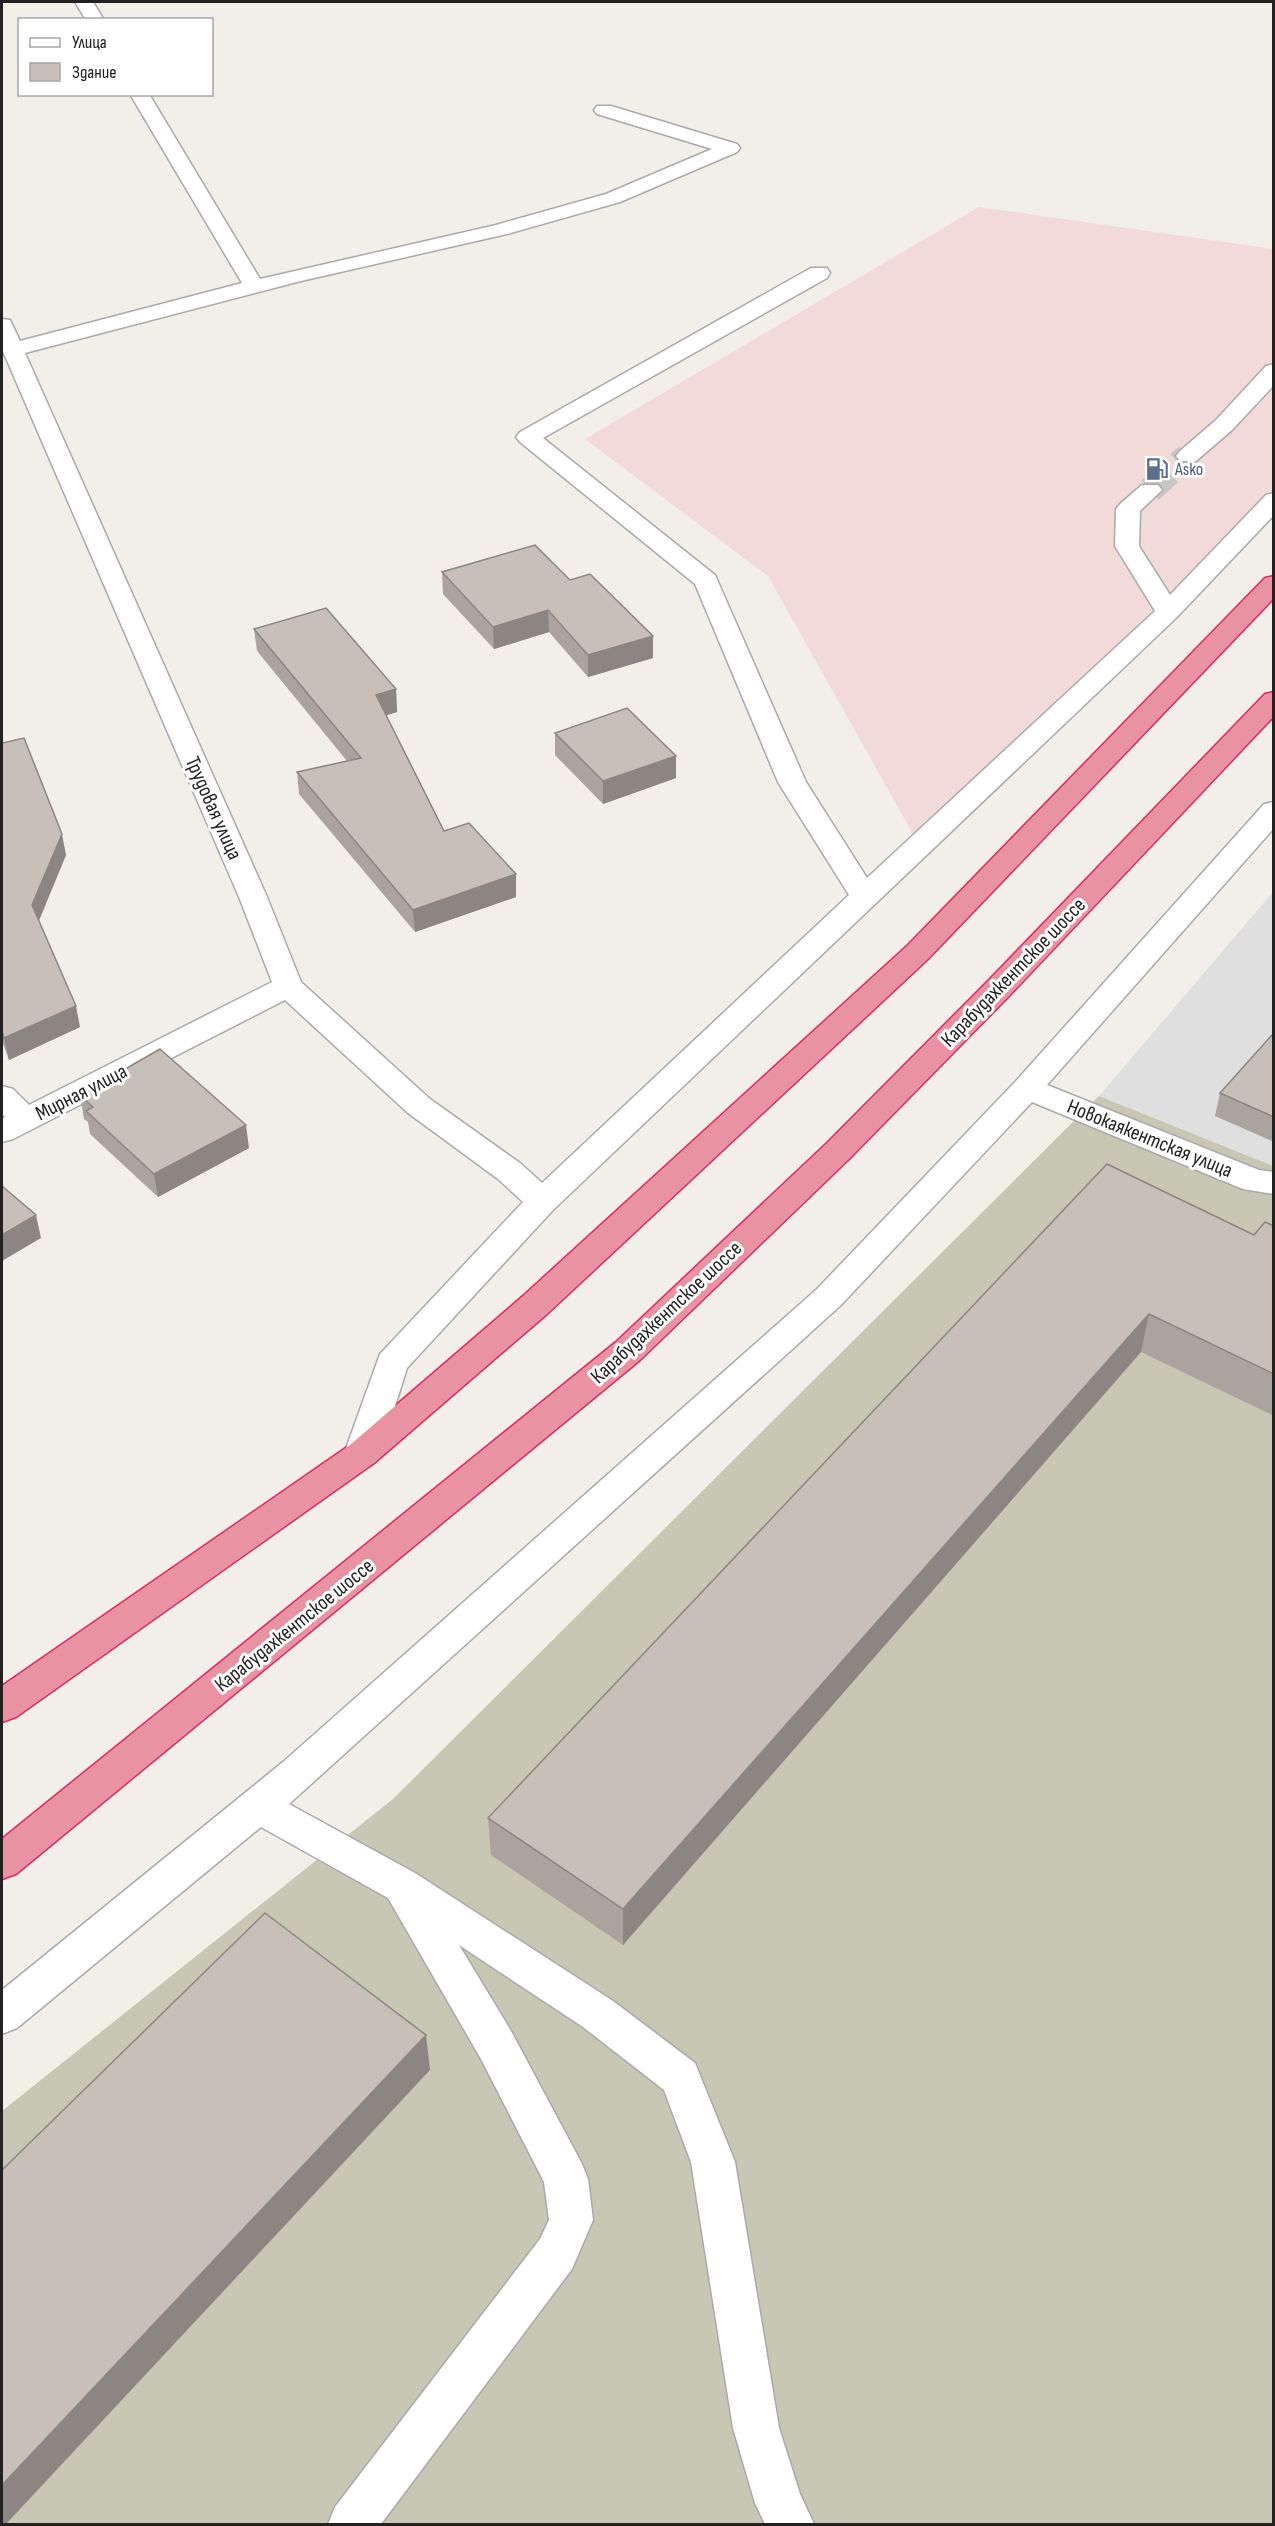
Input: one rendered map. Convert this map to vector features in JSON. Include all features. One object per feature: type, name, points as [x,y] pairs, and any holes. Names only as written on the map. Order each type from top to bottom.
[{"type":"highway","points":[[2,1706],[362,1454],[535,1305],[918,952],[1274,583]]},
{"type":"highway","name":"Карабудахкентское шоссе","points":[[2,1862],[628,1351],[886,1102],[1274,700]]},
{"type":"street","points":[[84,2],[94,18]]},
{"type":"street","points":[[140,96],[254,286]]},
{"type":"street","points":[[7,337],[254,286],[500,230],[614,198],[730,148],[604,110]]},
{"type":"street","points":[[819,273],[528,437],[706,580],[792,782],[864,896]]},
{"type":"street","name":"Трудовая улица","points":[[7,337],[253,897],[288,986],[419,1106],[510,1171],[542,1202]]},
{"type":"street","points":[[1188,456],[1224,425],[1274,371]]},
{"type":"street","points":[[1149,490],[1128,509],[1127,546],[1168,612]]},
{"type":"street","points":[[362,1454],[392,1363],[542,1202],[864,896],[1168,612],[1274,500]]},
{"type":"street","points":[[2,2015],[258,1806],[829,1297],[1027,1088],[1274,810]]},
{"type":"street","name":"Мирная улица","points":[[14,1126],[288,986]]},
{"type":"street","name":"Новокаякентская улица","points":[[1027,1088],[1254,1181],[1274,1183]]},
{"type":"street","points":[[2,1096],[14,1126]]},
{"type":"street","points":[[258,1806],[401,1885],[598,2014],[680,2077],[713,2162],[756,2428],[779,2503],[790,2524]]},
{"type":"street","points":[[352,2524],[556,2254],[571,2220],[566,2179],[496,2045],[401,1885]]},
{"type":"shaded area","points":[[979,207],[1273,249],[1273,518],[926,857],[768,576],[585,439]]},
{"type":"shaded area","points":[[1273,892],[1273,1166],[1099,1096]]},
{"type":"shaded area","points":[[1099,1096],[1273,1166],[1273,2524],[2,2524],[2,2111],[393,1799]]},
{"type":"building","points":[[535,545],[570,580],[590,574],[653,636],[588,655],[548,610],[493,627],[442,572]]},
{"type":"building","points":[[326,608],[396,689],[376,695],[444,831],[469,823],[516,874],[413,910],[297,772],[361,758],[254,629]]},
{"type":"building","points":[[627,708],[676,756],[603,781],[555,733]]},
{"type":"building","points":[[24,738],[62,834],[32,905],[76,1006],[4,1038],[2,1031],[2,743]]},
{"type":"building","points":[[1272,1035],[1274,1036],[1274,1117],[1220,1093]]},
{"type":"building","points":[[160,1049],[246,1125],[154,1174],[86,1111],[93,1107],[80,1095]]},
{"type":"building","points":[[1107,1164],[1254,1235],[1265,1222],[1274,1226],[1274,1374],[1149,1314],[623,1909],[488,1818]]},
{"type":"building","points":[[2,1186],[36,1215],[2,1235]]},
{"type":"building","points":[[265,1913],[426,2035],[2,2485],[2,2170]]},
{"type":"tunnel","points":[[1150,490],[1188,456]]},
{"type":"place","name":"Asko","points":[[1157,469]]}]
